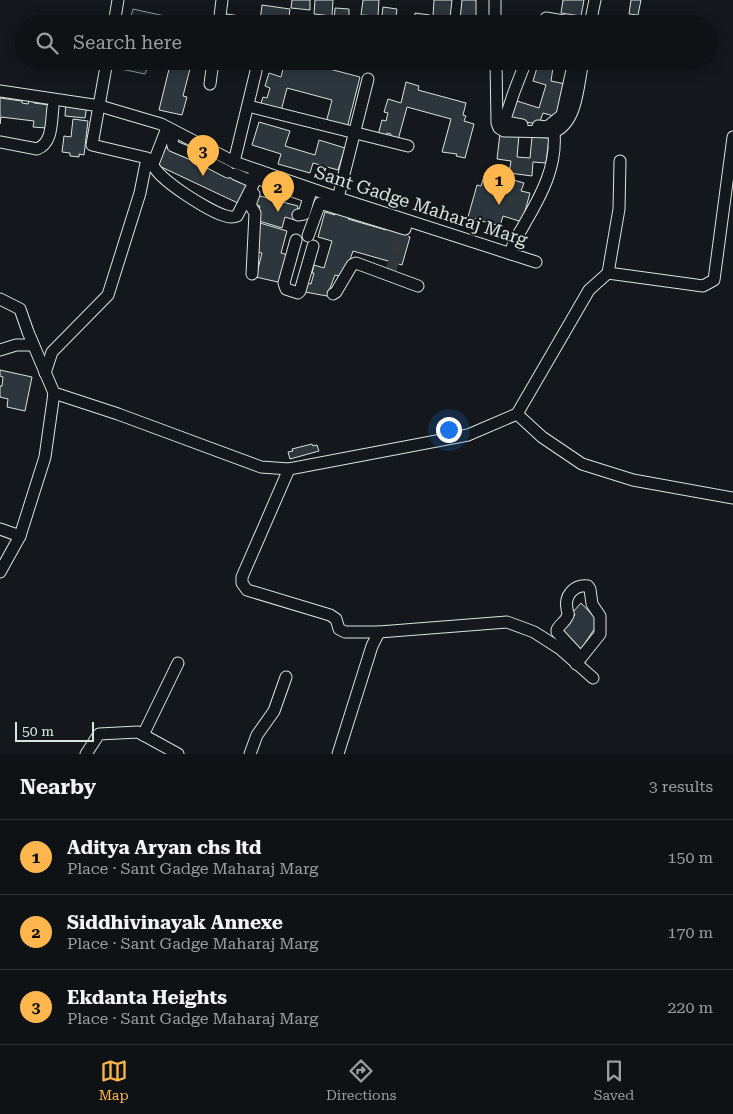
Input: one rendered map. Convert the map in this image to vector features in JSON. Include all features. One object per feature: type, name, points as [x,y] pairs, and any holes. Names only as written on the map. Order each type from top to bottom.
[{"type":"street","points":[[116,15],[118,0]]},
{"type":"street","points":[[220,15],[222,0]]},
{"type":"street","points":[[495,0],[495,15]]},
{"type":"street","points":[[592,15],[595,0]]},
{"type":"street","points":[[45,373],[52,352],[108,295],[140,193],[147,158],[92,145],[106,70]]},
{"type":"street","points":[[210,84],[212,70]]},
{"type":"street","points":[[496,70],[497,123],[499,128],[504,130],[554,132],[560,130],[573,112],[574,70]]},
{"type":"street","points":[[523,70],[506,122],[547,127],[562,116],[579,70]]},
{"type":"street","points":[[232,169],[256,71]]},
{"type":"street","points":[[338,198],[368,79]]},
{"type":"street","points":[[0,92],[19,94],[51,103],[49,136],[43,147],[38,149],[0,142]]},
{"type":"street","name":"Sant Gadge Maharaj Marg","points":[[19,94],[100,106],[172,130],[232,169],[261,175],[317,195],[338,198],[536,262]]},
{"type":"street","points":[[248,106],[408,146]]},
{"type":"street","points":[[172,130],[173,146],[195,156],[215,159]]},
{"type":"street","points":[[172,130],[154,164],[154,169],[176,188],[221,215],[237,216],[261,175]]},
{"type":"street","points":[[511,254],[513,242],[524,227],[552,168],[555,147],[554,132]]},
{"type":"street","points":[[608,273],[703,286],[714,280],[733,138]]},
{"type":"street","points":[[54,393],[118,414],[261,467],[289,468],[468,435],[517,414],[589,290],[608,273],[619,209],[620,160]]},
{"type":"street","points":[[252,274],[255,213],[250,205],[261,175]]},
{"type":"street","points":[[298,215],[304,214],[317,195]]},
{"type":"street","points":[[317,195],[405,229],[407,221]]},
{"type":"street","points":[[304,242],[317,195]]},
{"type":"street","points":[[333,294],[354,263],[391,273],[418,286]]},
{"type":"street","points":[[0,299],[20,310],[54,393],[45,457],[20,536],[0,572]]},
{"type":"street","points":[[0,350],[16,345],[33,345]]},
{"type":"street","points":[[517,414],[542,437],[582,464],[633,480],[733,498]]},
{"type":"street","points":[[289,468],[242,577],[242,583],[247,590],[330,615],[336,618],[339,629],[345,632],[379,632],[507,622],[534,632],[578,661]]},
{"type":"street","points":[[0,529],[20,536]]},
{"type":"street","points":[[578,661],[600,634],[601,630],[600,616],[592,604],[590,589],[584,585],[571,591],[567,604],[567,617],[557,632],[578,661],[593,678]]},
{"type":"street","points":[[338,754],[372,646],[379,632]]},
{"type":"street","points":[[143,734],[178,663]]},
{"type":"street","points":[[250,754],[257,735],[274,711],[286,677]]},
{"type":"street","points":[[86,754],[99,734],[138,732],[178,754]]},
{"type":"shaded area","points":[[133,9],[160,15],[131,15]]},
{"type":"shaded area","points":[[126,70],[147,70],[145,74]]},
{"type":"building","points":[[292,0],[310,0],[310,10],[291,8]]},
{"type":"building","points":[[315,0],[333,0],[332,15],[314,14]]},
{"type":"building","points":[[363,0],[379,0],[378,15],[361,15]]},
{"type":"building","points":[[434,0],[452,0],[450,15],[433,15]]},
{"type":"building","points":[[462,0],[476,0],[476,15],[460,15]]},
{"type":"building","points":[[563,0],[584,0],[581,15],[561,13]]},
{"type":"building","points":[[631,0],[641,0],[638,15],[629,14]]},
{"type":"building","points":[[262,5],[290,9],[289,15],[261,15]]},
{"type":"building","points":[[383,7],[397,9],[396,15],[382,15]]},
{"type":"building","points":[[335,8],[349,9],[349,15],[335,15]]},
{"type":"building","points":[[169,70],[190,70],[183,96],[187,97],[182,115],[159,110]]},
{"type":"building","points":[[283,70],[333,70],[360,77],[347,128],[326,123],[332,100],[287,88],[281,111],[260,106],[263,97],[267,98],[270,88],[265,86],[269,73],[281,77]]},
{"type":"building","points":[[536,70],[553,70],[551,81],[565,84],[557,117],[543,113],[539,124],[510,120],[514,100],[539,108],[546,85],[533,81]]},
{"type":"building","points":[[406,82],[419,86],[418,90],[466,103],[463,115],[466,116],[464,121],[474,124],[465,158],[456,156],[457,154],[442,152],[451,119],[407,107],[398,140],[390,138],[391,134],[387,133],[386,137],[378,135],[382,120],[386,121],[388,113],[384,112],[388,99],[401,103]]},
{"type":"building","points":[[0,98],[22,101],[22,103],[28,104],[29,101],[49,105],[46,128],[33,127],[34,121],[1,117],[0,124]]},
{"type":"building","points":[[66,102],[87,105],[85,118],[65,116]]},
{"type":"building","points":[[73,119],[88,121],[84,155],[79,154],[79,157],[70,156],[70,153],[62,152],[64,136],[71,137]]},
{"type":"building","points":[[259,122],[290,131],[285,146],[315,155],[319,140],[345,148],[338,170],[313,163],[310,173],[278,164],[281,154],[252,145]]},
{"type":"building","points":[[500,133],[519,135],[517,157],[530,158],[532,137],[549,138],[546,163],[533,162],[532,176],[509,173],[511,161],[497,159]]},
{"type":"building","points":[[164,146],[251,187],[242,205],[155,164]]},
{"type":"building","points":[[485,173],[502,180],[503,177],[524,183],[521,191],[530,193],[522,222],[503,216],[500,226],[468,217],[477,185],[481,186]]},
{"type":"building","points":[[256,195],[298,206],[295,220],[285,217],[282,228],[256,220],[260,206],[254,204]]},
{"type":"building","points":[[325,212],[349,216],[348,219],[386,230],[387,227],[400,231],[399,234],[410,237],[402,265],[353,251],[344,277],[335,275],[327,296],[305,292],[307,283],[311,284],[314,265],[324,268],[332,241],[318,237]]},
{"type":"building","points":[[260,223],[287,231],[281,253],[288,255],[282,283],[256,277],[262,253],[254,251]]},
{"type":"building","points":[[0,370],[32,377],[25,411],[7,407],[8,399],[0,397],[0,386],[2,386],[3,377],[0,376]]},
{"type":"building","points":[[312,444],[313,446],[317,445],[319,451],[290,459],[288,452],[293,451],[292,449]]},
{"type":"building","points":[[581,603],[599,622],[581,649],[559,630],[575,615],[573,612]]},
{"type":"tunnel","points":[[391,270],[405,229]]},
{"type":"place","name":"Ekdanta Heights","points":[[203,176]]},
{"type":"place","name":"Aditya Aryan chs ltd","points":[[499,205]]},
{"type":"place","name":"Siddhivinayak Annexe","points":[[278,212]]}]
